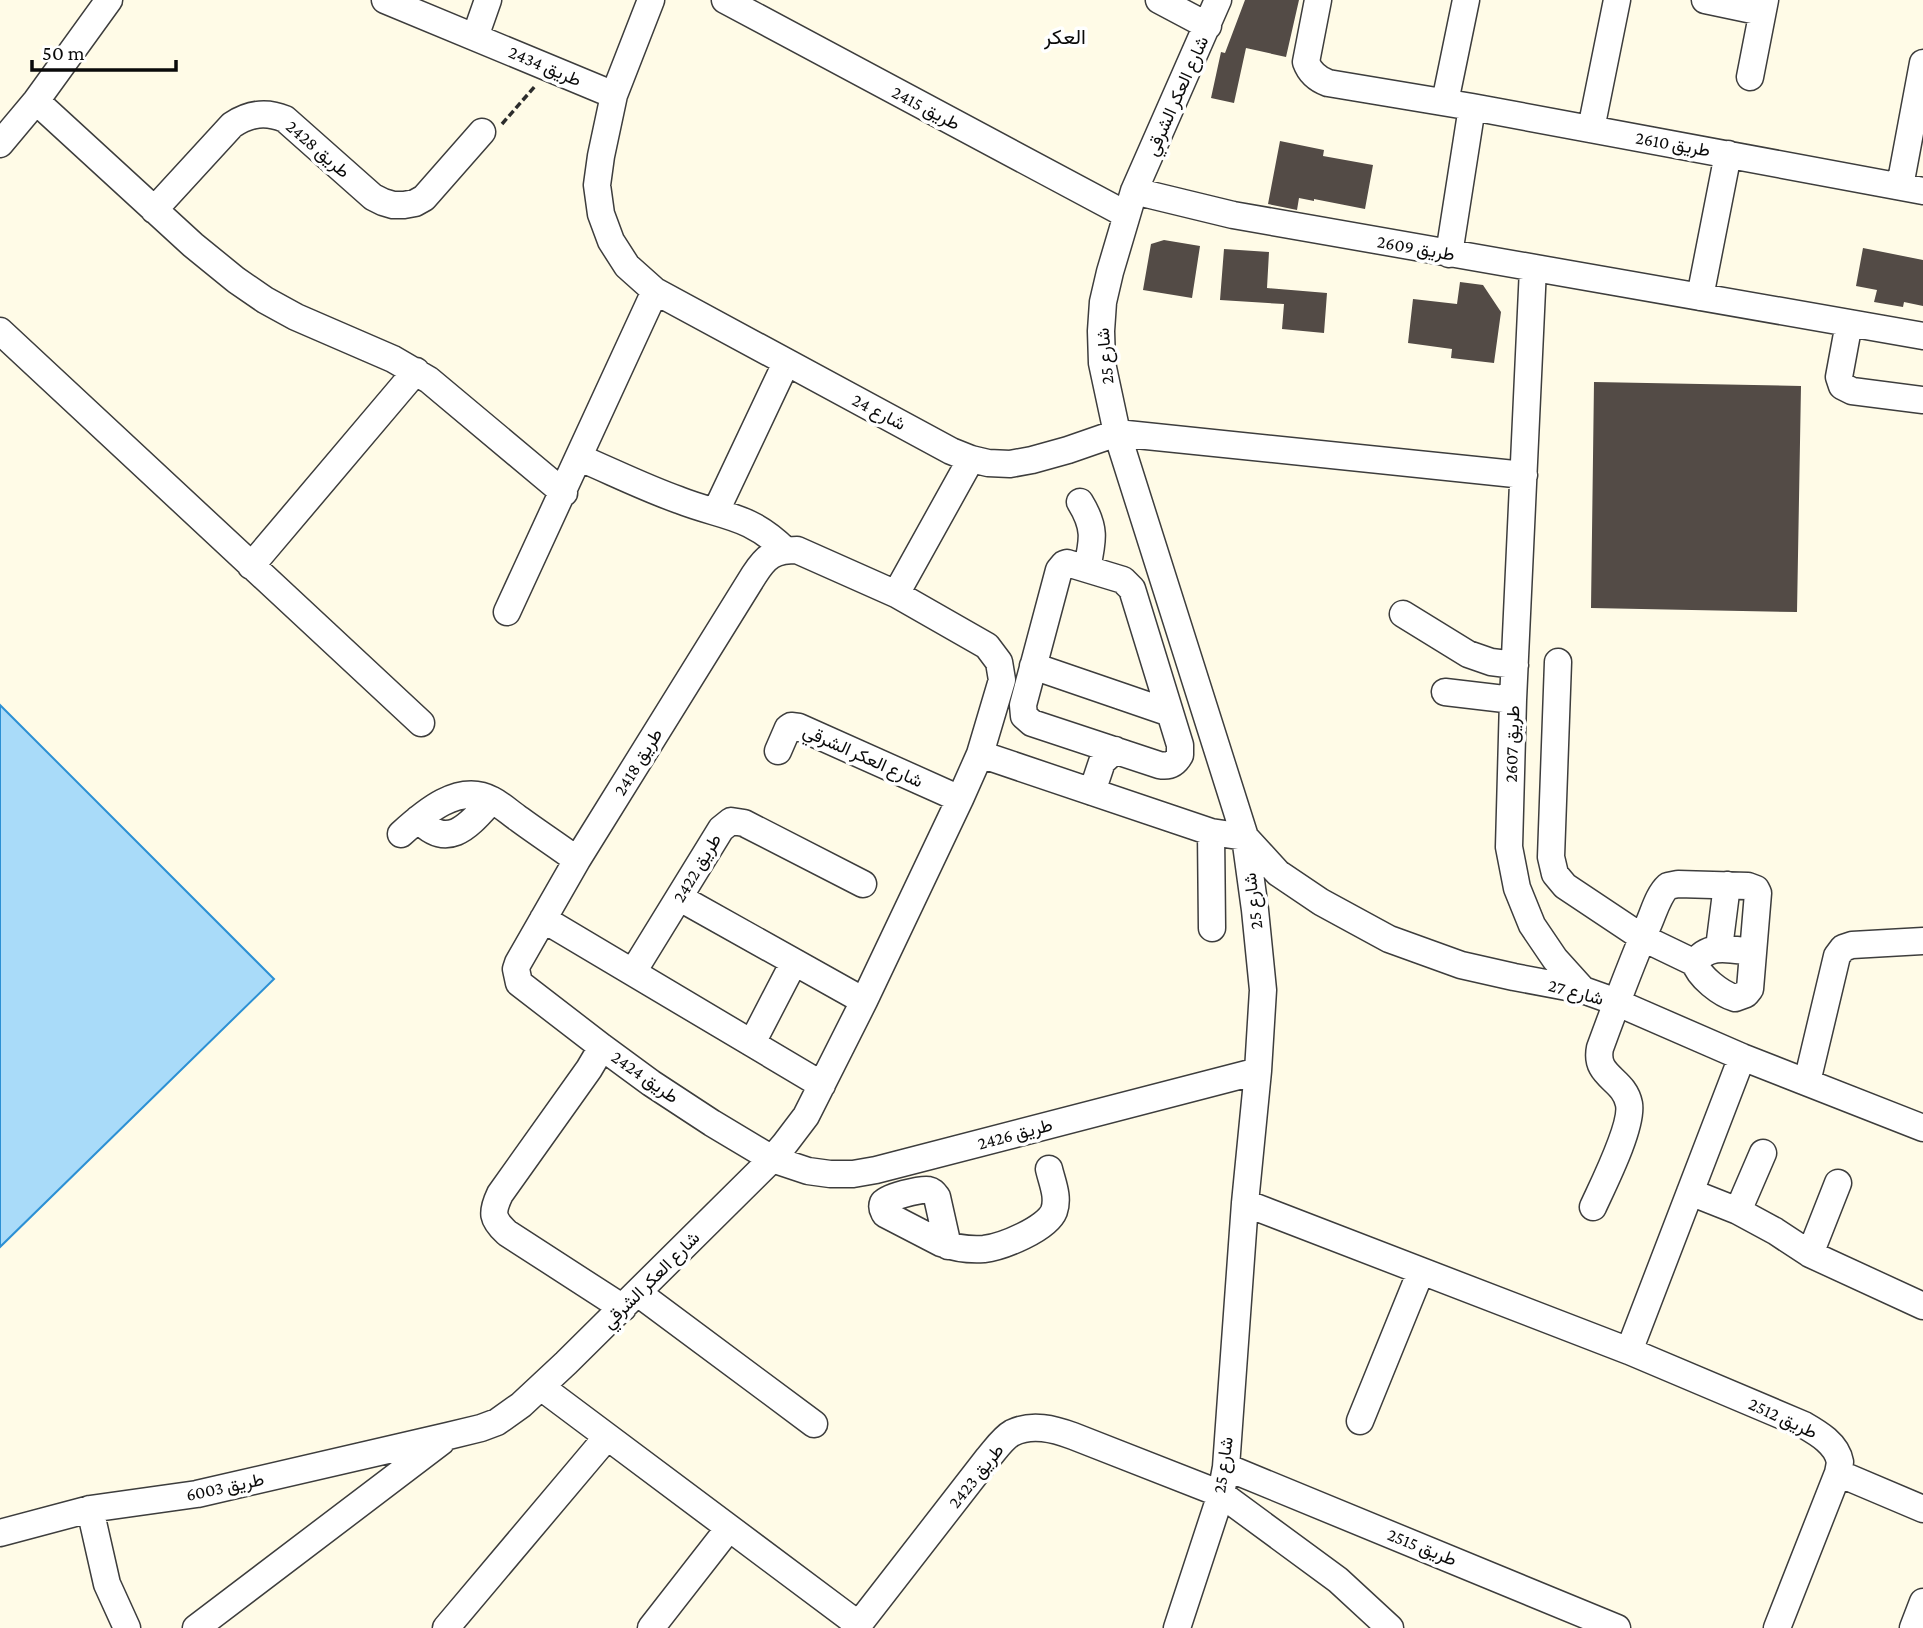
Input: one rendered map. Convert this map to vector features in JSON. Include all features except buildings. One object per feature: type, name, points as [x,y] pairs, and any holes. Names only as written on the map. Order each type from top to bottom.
[{"type":"street","points":[[0,144],[36,101],[109,0]]},
{"type":"street","name":"طريق 2434","points":[[385,0],[614,95]]},
{"type":"street","points":[[475,37],[488,0]]},
{"type":"street","name":"شارع 24","points":[[651,0],[614,95],[597,185],[601,214],[611,242],[627,266],[655,291],[951,451],[971,459],[1010,464],[1032,460],[1117,433]]},
{"type":"street","name":"طريق 2415","points":[[725,0],[1130,203]]},
{"type":"street","points":[[1159,0],[1208,26]]},
{"type":"street","name":"شارع العكر الشرقي","points":[[1130,203],[1218,0]]},
{"type":"street","name":"طريق 2610","points":[[1318,0],[1306,62],[1314,75],[1328,83],[1446,102],[1912,189],[1923,63]]},
{"type":"street","points":[[1446,102],[1466,0]]},
{"type":"street","points":[[1591,129],[1617,0]]},
{"type":"street","points":[[1705,0],[1763,6],[1750,76]]},
{"type":"street","points":[[36,101],[214,263],[265,300],[296,317],[416,371],[446,393],[564,493]]},
{"type":"street","points":[[1449,254],[1472,107]]},
{"type":"street","name":"طريق 2428","points":[[154,210],[232,125],[249,116],[268,114],[285,119],[373,197],[393,205],[415,203],[424,198],[482,132]]},
{"type":"street","points":[[1700,296],[1728,154]]},
{"type":"street","name":"طريق 2609","points":[[1130,203],[1233,215],[1923,336]]},
{"type":"street","name":"شارع 25","points":[[1130,203],[1103,302],[1102,363],[1117,433],[1245,837],[1263,990],[1226,1467],[1221,1494],[1177,1628]]},
{"type":"street","name":"طريق 2607","points":[[1533,268],[1509,847],[1514,878],[1532,925],[1555,959],[1583,990]]},
{"type":"street","points":[[508,612],[655,291]]},
{"type":"street","points":[[1849,323],[1839,377],[1842,386],[1852,391],[1923,400]]},
{"type":"street","points":[[0,331],[421,723]]},
{"type":"street","points":[[716,511],[786,363]]},
{"type":"street","points":[[251,566],[416,371]]},
{"type":"street","points":[[1117,433],[1524,475]]},
{"type":"street","points":[[580,458],[671,497],[739,518],[758,527],[785,550],[809,554],[896,594],[987,646],[999,662],[1002,680],[979,754],[1211,832],[1245,837]]},
{"type":"street","points":[[896,594],[971,459]]},
{"type":"street","points":[[1080,502],[1089,516],[1093,534],[1087,568]]},
{"type":"street","name":"طريق 2418","points":[[524,988],[516,976],[518,963],[577,860],[758,568],[773,554],[785,550]]},
{"type":"street","points":[[1071,563],[1087,568],[1123,580],[1132,589],[1181,750],[1181,755],[1170,766],[1159,765],[1032,723],[1024,716],[1023,705],[1061,566],[1071,563]]},
{"type":"street","points":[[1403,614],[1468,654],[1491,662],[1515,665]]},
{"type":"street","points":[[1558,662],[1550,857],[1560,881],[1643,937],[1695,963],[1698,971],[1724,993],[1735,998],[1741,997],[1749,989],[1758,893],[1753,887],[1673,884],[1661,894],[1643,937],[1617,1003],[1598,1056],[1602,1069],[1626,1094],[1630,1113],[1593,1208]]},
{"type":"street","points":[[1033,666],[1170,713]]},
{"type":"street","points":[[1445,692],[1513,700]]},
{"type":"street","name":"شارع العكر الشرقي","points":[[778,751],[788,728],[799,727],[960,799]]},
{"type":"street","points":[[1084,740],[1084,789]]},
{"type":"street","points":[[1084,789],[1102,762],[1115,750]]},
{"type":"street","name":"شارع العكر الشرقي","points":[[196,1628],[448,1436],[497,1422],[521,1405],[772,1158],[801,1124],[822,1085],[960,799],[979,754]]},
{"type":"street","points":[[409,827],[435,806],[459,797],[474,795],[492,800],[577,860]]},
{"type":"street","name":"طريق 2422","points":[[633,972],[721,829],[731,821],[744,823],[863,884]]},
{"type":"street","points":[[1211,832],[1212,928]]},
{"type":"street","name":"شارع 27","points":[[1245,837],[1278,873],[1321,902],[1389,939],[1461,965],[1583,990],[1923,1128]]},
{"type":"street","points":[[1718,948],[1727,885]]},
{"type":"street","points":[[680,898],[864,1001]]},
{"type":"street","points":[[543,919],[822,1085]]},
{"type":"street","points":[[1807,1083],[1837,956],[1843,948],[1852,945],[1923,941]]},
{"type":"street","points":[[1695,963],[1704,952],[1718,948],[1753,952]]},
{"type":"street","points":[[752,1043],[794,962]]},
{"type":"street","name":"طريق 2424","points":[[524,988],[602,1047],[702,1116],[772,1158]]},
{"type":"street","points":[[602,1047],[500,1195],[493,1208],[496,1223],[507,1233],[630,1300],[814,1424]]},
{"type":"street","points":[[1629,1351],[1742,1056]]},
{"type":"street","name":"طريق 2426","points":[[772,1158],[808,1171],[853,1174],[1258,1071]]},
{"type":"street","points":[[1738,1211],[1763,1153]]},
{"type":"street","points":[[910,1161],[918,1191]]},
{"type":"street","points":[[948,1246],[937,1197],[929,1190],[883,1203],[883,1211],[888,1216],[948,1246],[993,1248],[1042,1226],[1054,1213],[1056,1195],[1049,1169]]},
{"type":"street","points":[[1811,1254],[1839,1183]]},
{"type":"street","points":[[1690,1192],[1738,1211],[1811,1254],[1923,1306]]},
{"type":"street","name":"طريق 2512","points":[[1245,1203],[1629,1351],[1813,1430],[1833,1448],[1840,1462],[1838,1473]]},
{"type":"street","points":[[1360,1421],[1421,1271]]},
{"type":"street","points":[[541,1387],[858,1627]]},
{"type":"street","name":"طريق 2423","points":[[858,1627],[988,1458],[1011,1434],[1033,1427],[1057,1430],[1221,1494],[1338,1580],[1390,1628]]},
{"type":"street","name":"طريق 6003","points":[[0,1533],[90,1509],[197,1494],[448,1436]]},
{"type":"street","points":[[446,1628],[607,1437]]},
{"type":"street","name":"طريق 2515","points":[[1226,1467],[1617,1628]]},
{"type":"street","points":[[1777,1628],[1838,1473],[1923,1510]]},
{"type":"street","points":[[90,1509],[107,1584],[127,1628]]},
{"type":"street","points":[[651,1628],[729,1528]]},
{"type":"street","points":[[1913,1628],[1923,1602]]},
{"type":"path","points":[[482,132],[498,130],[551,68]]},
{"type":"water","points":[[0,705],[274,979],[0,1247]]},
{"type":"district","name":"العكر","points":[[1065,37]]}]
